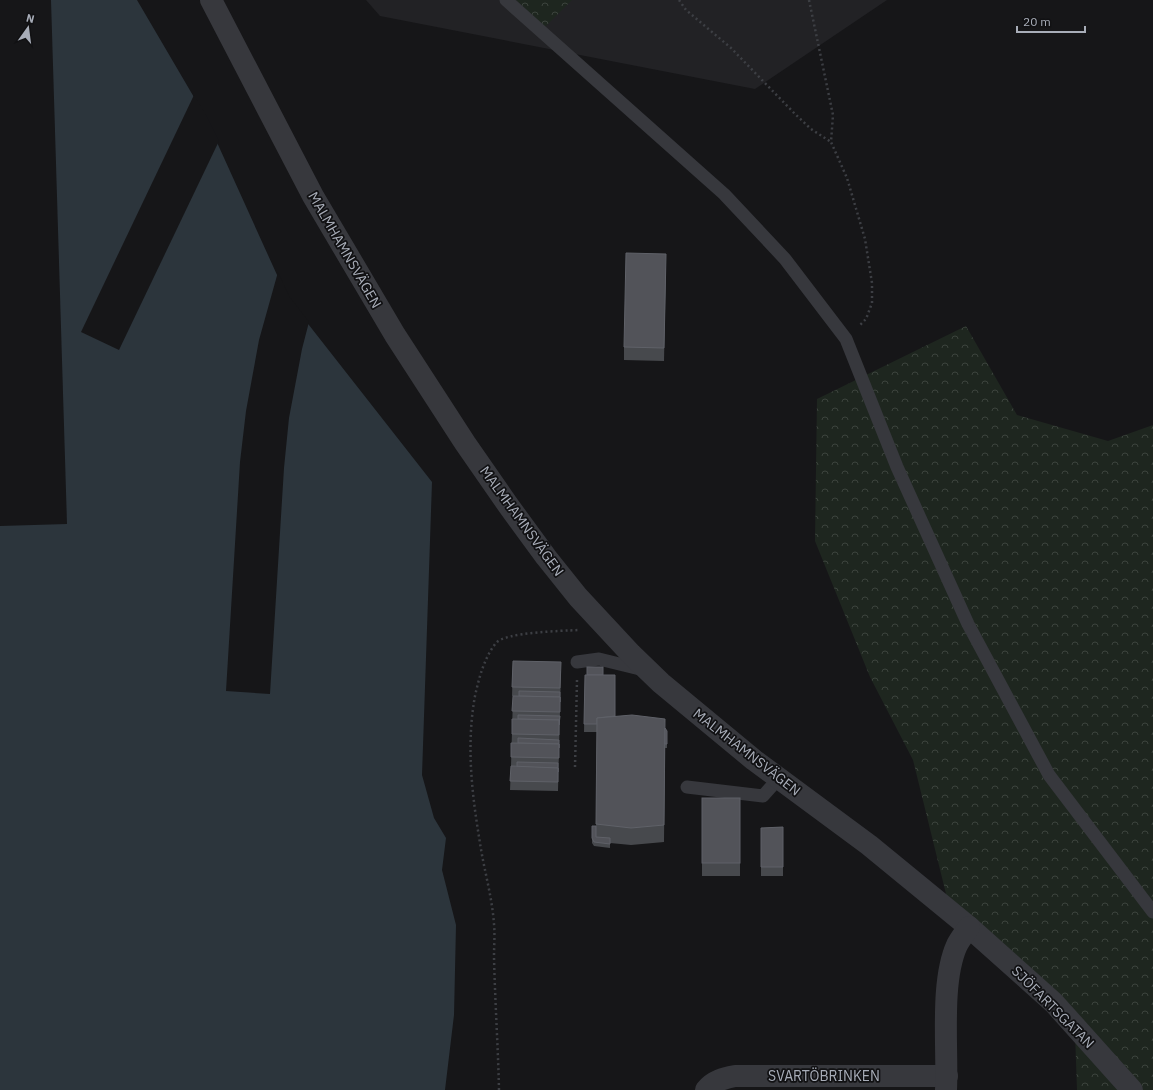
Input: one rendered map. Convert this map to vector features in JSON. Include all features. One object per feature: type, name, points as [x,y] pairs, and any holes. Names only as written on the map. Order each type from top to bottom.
[{"type":"street","name":"MALMHAMNSVÄGEN","points":[[211,0],[313,196],[395,335],[465,443],[508,505],[546,557],[578,597],[631,654],[661,683],[754,760],[869,845],[969,927]]},
{"type":"street","name":"SVARTÖBRINKEN","points":[[706,1090],[708,1087],[721,1079],[735,1076],[946,1083],[946,1008],[949,972],[957,945],[969,927]]},
{"type":"street","name":"SJÖFARTSGATAN","points":[[969,927],[1054,1004],[1132,1090]]},
{"type":"lane","points":[[506,0],[724,194],[785,259],[846,339],[897,466],[971,631],[1049,775],[1153,912]]},
{"type":"lane","points":[[577,662],[599,659],[650,672]]},
{"type":"lane","points":[[687,787],[763,796],[778,778]]},
{"type":"path","points":[[679,0],[686,10],[731,48],[800,119],[811,129],[832,142]]},
{"type":"path","points":[[809,0],[833,115],[832,142],[847,178],[865,240],[872,283],[872,303],[866,320],[846,339]]},
{"type":"path","points":[[499,1090],[492,900],[480,844],[472,788],[470,752],[471,721],[478,684],[484,664],[496,642],[502,638],[516,635],[607,627]]},
{"type":"path","points":[[575,767],[577,662]]},
{"type":"shaded area","points":[[0,0],[137,0],[205,116],[287,297],[432,482],[422,775],[434,818],[446,838],[442,870],[456,925],[454,1015],[445,1090],[0,1090]]},
{"type":"shaded area","points":[[366,0],[887,0],[755,89],[380,16]]},
{"type":"green space","points":[[516,0],[572,0],[545,27]]},
{"type":"green space","points":[[966,326],[1017,415],[1108,441],[1153,425],[1153,1090],[1077,1090],[1075,1032],[950,910],[913,760],[870,677],[815,541],[817,399]]},
{"type":"pier","points":[[0,0],[51,0],[67,524],[0,526]]},
{"type":"pier","points":[[194,95],[219,141],[119,350],[81,332]]},
{"type":"pier","points":[[278,272],[289,296],[309,322],[302,349],[289,418],[284,468],[270,694],[226,691],[240,462],[246,411],[259,340]]},
{"type":"building","points":[[626,253],[666,254],[664,348],[624,347]]},
{"type":"building","points":[[513,661],[561,662],[560,688],[512,687]]},
{"type":"building","points":[[587,667],[603,667],[603,675],[587,675]]},
{"type":"building","points":[[585,675],[615,675],[615,716],[597,718],[597,724],[584,724]]},
{"type":"building","points":[[519,691],[560,692],[560,697],[519,696]]},
{"type":"building","points":[[513,696],[560,697],[560,712],[512,711]]},
{"type":"building","points":[[518,715],[560,716],[559,725],[559,720],[518,719]]},
{"type":"building","points":[[632,715],[665,719],[664,825],[631,828],[596,824],[597,718]]},
{"type":"building","points":[[512,719],[559,720],[559,735],[512,734]]},
{"type":"building","points":[[665,728],[667,731],[667,744],[665,744]]},
{"type":"building","points":[[518,738],[559,740],[559,744],[518,743]]},
{"type":"building","points":[[511,743],[559,744],[559,758],[511,757]]},
{"type":"building","points":[[517,762],[558,763],[558,768],[517,767]]},
{"type":"building","points":[[511,766],[558,768],[558,782],[510,781]]},
{"type":"building","points":[[702,798],[740,798],[740,863],[702,863]]},
{"type":"building","points":[[592,826],[596,826],[596,837],[610,838],[610,844],[594,842],[592,838]]},
{"type":"building","points":[[783,827],[783,867],[761,867],[761,828]]}]
